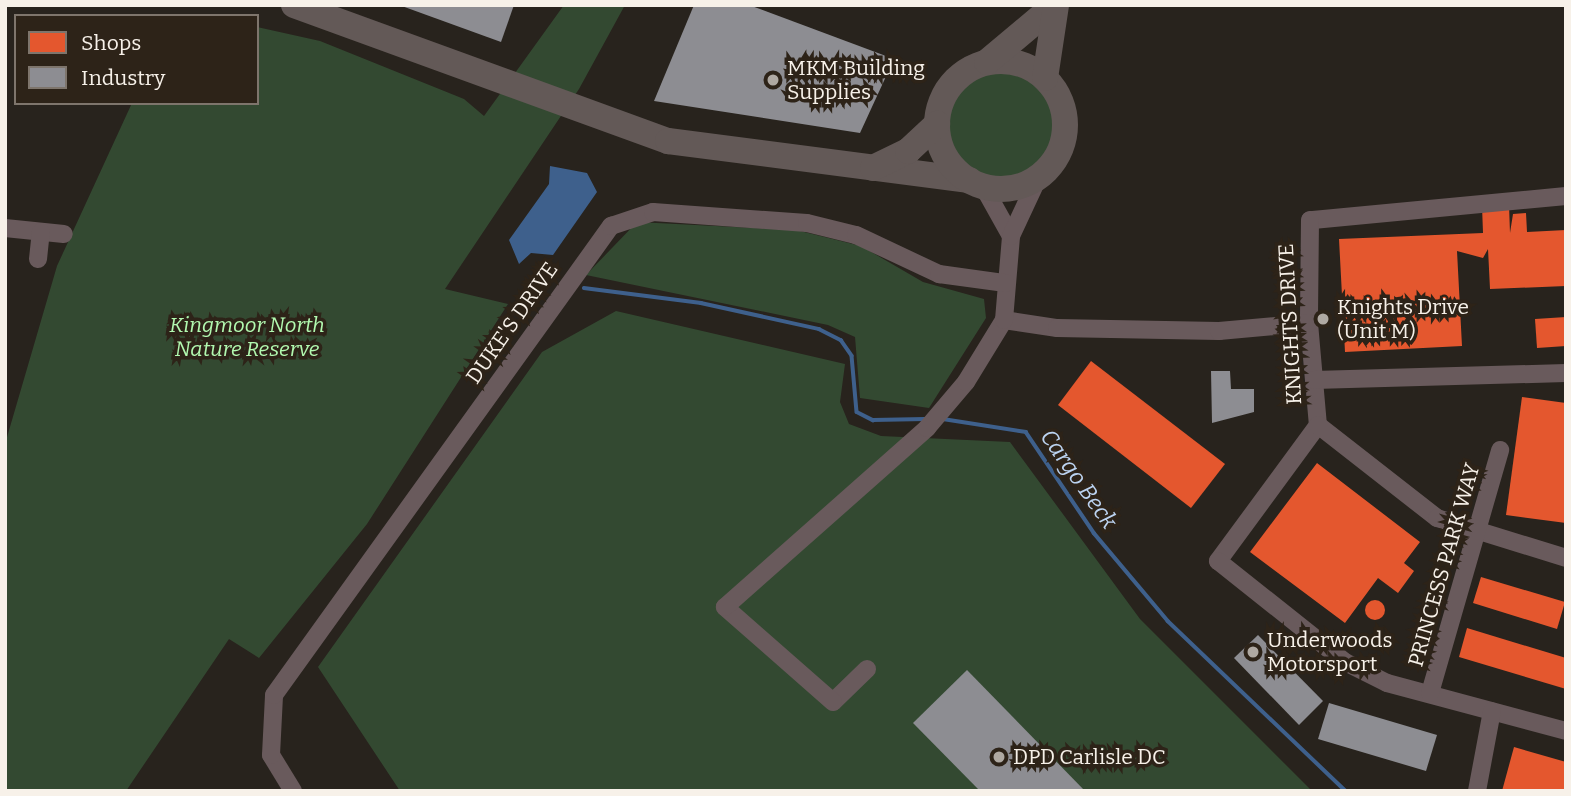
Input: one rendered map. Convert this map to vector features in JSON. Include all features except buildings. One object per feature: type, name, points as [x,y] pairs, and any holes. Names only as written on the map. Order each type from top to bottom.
[{"type":"highway","points":[[294,5],[470,72],[668,141],[976,183],[1021,186],[1038,178],[1052,165],[1065,130],[1064,110],[1045,78],[1018,63],[988,62]]},
{"type":"highway","points":[[873,168],[908,151],[937,124],[952,83],[988,62],[1055,5]]},
{"type":"highway","points":[[1045,78],[1055,5]]},
{"type":"highway","points":[[937,124],[945,157],[976,183]]},
{"type":"street","points":[[867,669],[833,702],[725,607],[947,408],[1004,320],[1011,236],[1038,178]]},
{"type":"street","points":[[976,183],[999,213],[1011,236]]},
{"type":"street","name":"KNIGHTS DRIVE","points":[[1430,694],[1387,683],[1345,662],[1218,561],[1318,425],[1309,323],[1310,219],[1566,196]]},
{"type":"street","name":"DUKE'S DRIVE","points":[[293,791],[271,755],[274,695],[611,226],[653,212],[807,223],[856,235],[939,274],[1005,283]]},
{"type":"street","points":[[5,228],[64,234]]},
{"type":"street","points":[[38,259],[41,232]]},
{"type":"street","points":[[1004,320],[1057,328],[1219,331],[1309,323]]},
{"type":"street","points":[[1314,380],[1566,373]]},
{"type":"street","points":[[1318,425],[1437,518],[1566,558]]},
{"type":"street","name":"PRINCESS PARK WAY","points":[[1430,694],[1480,533],[1500,450]]},
{"type":"street","points":[[1430,694],[1566,731]]},
{"type":"street","points":[[1477,791],[1492,711]]},
{"type":"green space","name":"Kingmoor North Nature Reserve","points":[[564,5],[625,5],[579,89],[445,289],[508,304],[367,524],[259,658],[229,639],[126,791],[5,791],[5,444],[57,266],[131,105],[259,105],[259,27],[320,41],[464,99],[484,116]]},
{"type":"green space","points":[[1001,69],[1022,73],[1040,85],[1052,103],[1056,124],[1052,145],[1040,163],[1022,175],[1001,179],[980,175],[962,163],[950,145],[946,124],[950,103],[962,85],[980,73]]},
{"type":"green space","points":[[637,222],[796,230],[861,246],[923,282],[984,299],[986,318],[929,408],[860,398],[855,337],[828,325],[586,275]]},
{"type":"green space","points":[[616,311],[845,364],[840,402],[849,424],[881,436],[1010,442],[1140,619],[1312,791],[400,791],[318,667],[542,352]]},
{"type":"water","points":[[550,166],[587,173],[597,192],[553,255],[531,253],[519,264],[509,240],[549,184]]},
{"type":"waterway","name":"Cargo Beck","points":[[584,288],[701,303],[819,329],[841,340],[852,356],[857,412],[873,420],[925,419]]},
{"type":"waterway","name":"Cargo Beck","points":[[943,419],[1026,432],[1094,533],[1168,621],[1346,791]]},
{"type":"place","name":"MKM Building Supplies","points":[[773,80]]},
{"type":"place","name":"Knights Drive (Unit M)","points":[[1323,319]]},
{"type":"place","name":"Underwoods Motorsport","points":[[1253,652]]},
{"type":"place","name":"DPD Carlisle DC","points":[[999,757]]}]
